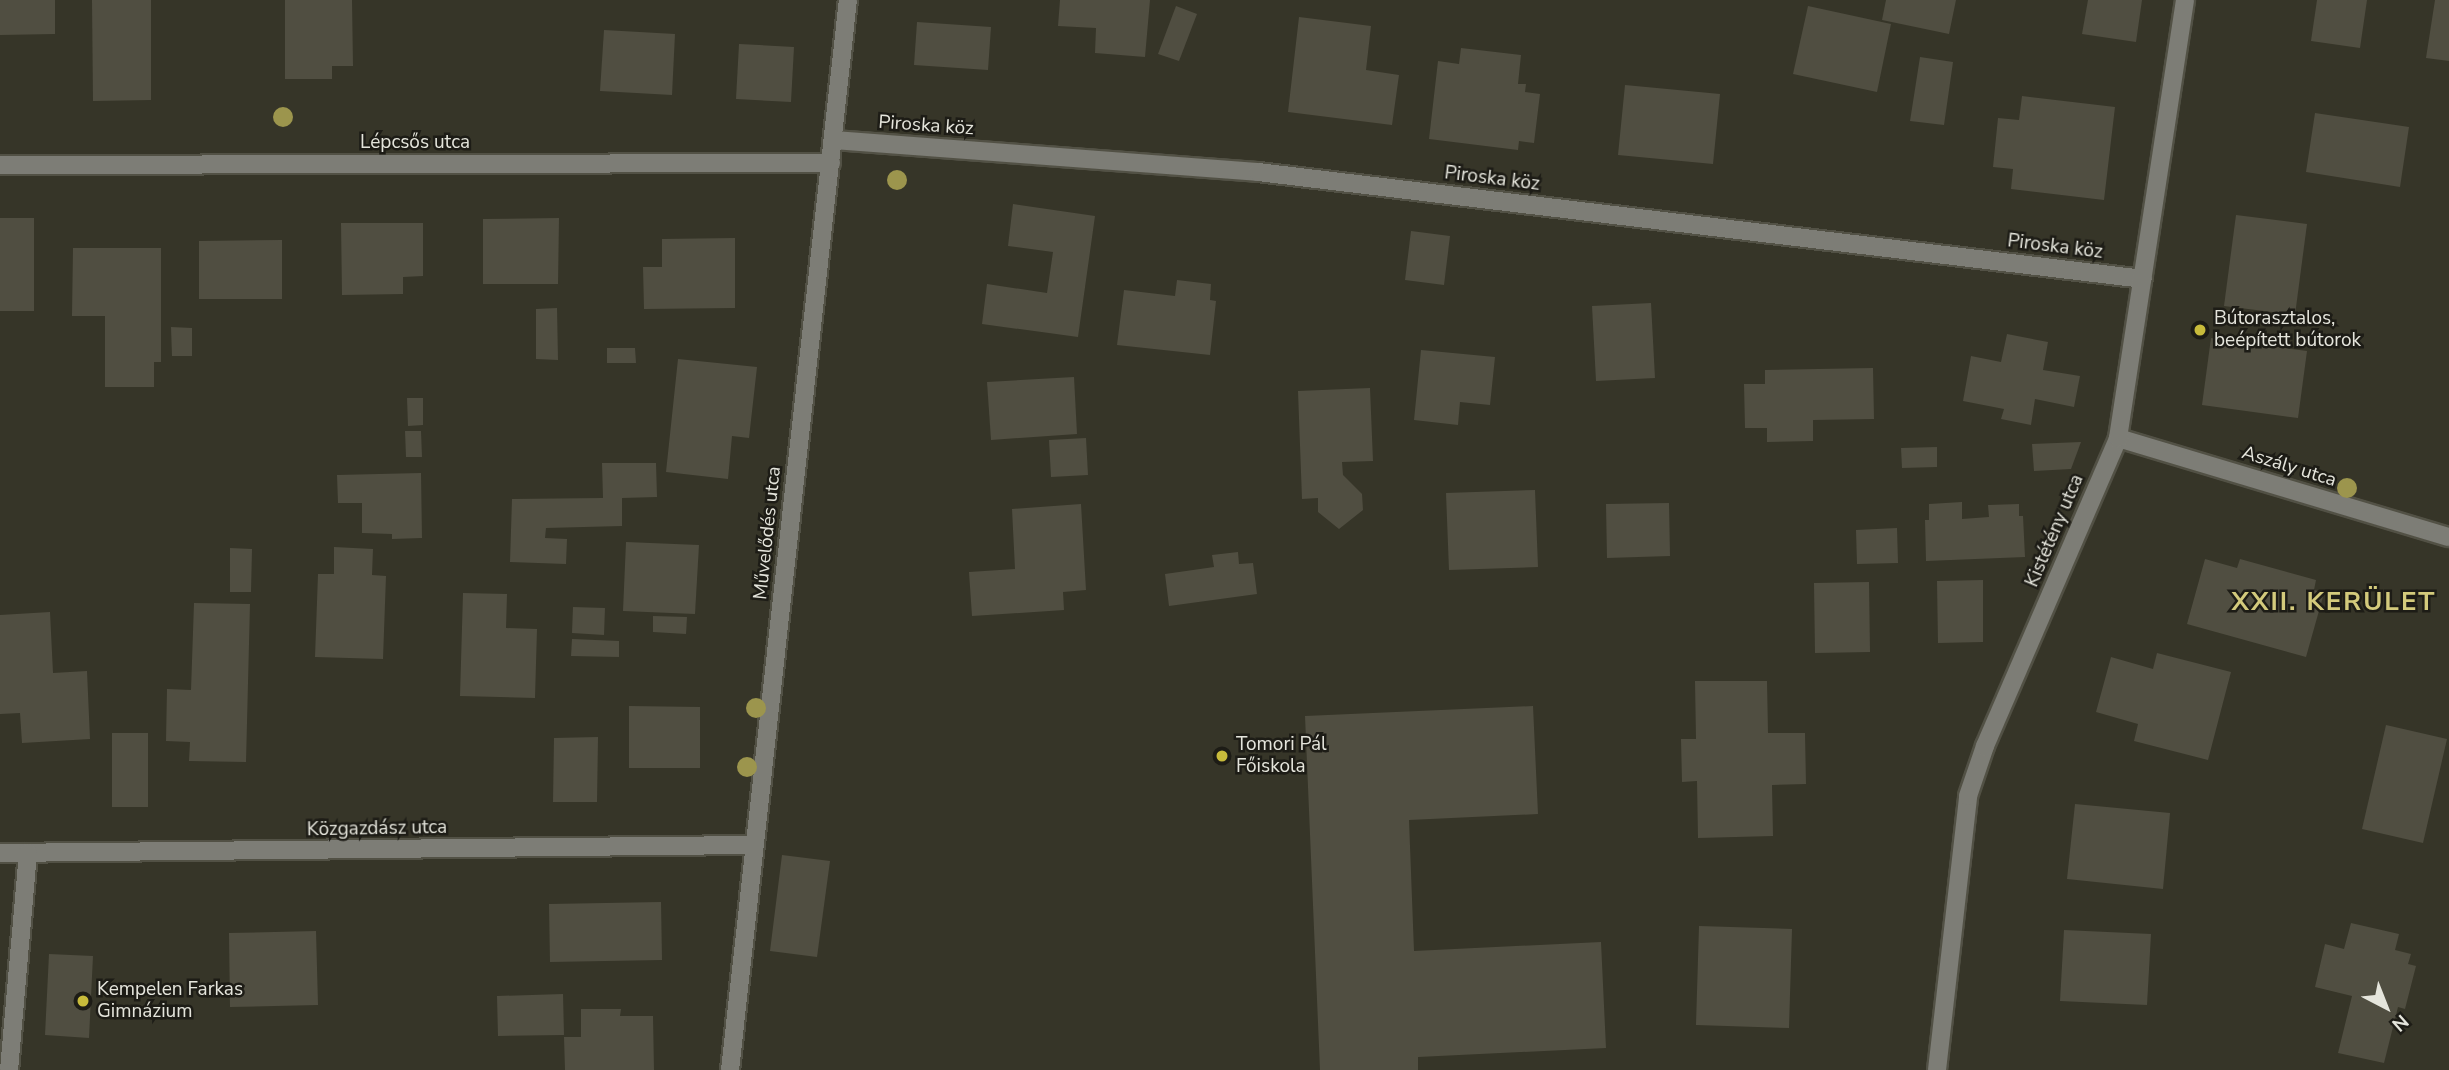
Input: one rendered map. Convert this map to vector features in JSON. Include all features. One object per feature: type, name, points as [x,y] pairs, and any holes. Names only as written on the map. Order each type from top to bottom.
[{"type":"street","name":"Művelődés utca","points":[[730,1070],[848,0]]},
{"type":"street","name":"Kistétény utca","points":[[1937,1070],[1968,796],[1984,746],[2118,438],[2185,0]]},
{"type":"street","name":"Piroska köz","points":[[833,140],[1258,172],[2143,279]]},
{"type":"street","name":"Lépcsős utca","points":[[0,164],[831,163]]},
{"type":"street","name":"Aszály utca","points":[[2118,438],[2449,537]]},
{"type":"street","name":"Közgazdász utca","points":[[0,853],[754,845]]},
{"type":"street","points":[[9,1070],[28,853]]},
{"type":"building","points":[[0,0],[55,0],[55,34],[0,35]]},
{"type":"building","points":[[92,0],[151,0],[151,100],[93,101]]},
{"type":"building","points":[[285,0],[352,0],[353,66],[332,66],[332,79],[285,79]]},
{"type":"building","points":[[1060,0],[1150,0],[1145,57],[1095,53],[1096,28],[1058,26]]},
{"type":"building","points":[[1886,0],[1956,0],[1949,34],[1882,20]]},
{"type":"building","points":[[2088,0],[2142,0],[2136,42],[2082,34]]},
{"type":"building","points":[[2317,0],[2367,0],[2360,48],[2311,41]]},
{"type":"building","points":[[2435,0],[2449,0],[2449,61],[2426,58]]},
{"type":"building","points":[[1176,6],[1197,14],[1179,61],[1158,54]]},
{"type":"building","points":[[1808,6],[1891,24],[1877,92],[1793,74]]},
{"type":"building","points":[[1299,17],[1371,26],[1366,70],[1399,75],[1392,125],[1288,112]]},
{"type":"building","points":[[917,22],[991,27],[988,70],[914,65]]},
{"type":"building","points":[[604,30],[675,34],[672,95],[600,91]]},
{"type":"building","points":[[739,44],[794,47],[791,102],[736,99]]},
{"type":"building","points":[[1461,48],[1521,55],[1518,84],[1526,84],[1525,92],[1540,94],[1534,143],[1519,141],[1518,150],[1429,139],[1438,61],[1459,64]]},
{"type":"building","points":[[1920,57],[1953,62],[1944,125],[1910,121]]},
{"type":"building","points":[[1625,85],[1720,94],[1713,164],[1618,155]]},
{"type":"building","points":[[2022,96],[2115,107],[2104,200],[2011,189],[2013,169],[1993,167],[1998,118],[2019,120]]},
{"type":"building","points":[[2315,113],[2409,127],[2400,187],[2306,172]]},
{"type":"building","points":[[1013,204],[1095,216],[1078,337],[982,324],[987,284],[1047,293],[1053,252],[1008,246]]},
{"type":"building","points":[[2236,215],[2307,224],[2295,315],[2224,306]]},
{"type":"building","points":[[0,218],[34,218],[34,311],[0,311]]},
{"type":"building","points":[[559,218],[558,284],[483,284],[483,219]]},
{"type":"building","points":[[341,223],[423,223],[423,276],[403,277],[403,294],[342,295]]},
{"type":"building","points":[[1411,231],[1450,236],[1444,285],[1405,280]]},
{"type":"building","points":[[735,238],[735,308],[644,309],[643,267],[662,267],[662,239]]},
{"type":"building","points":[[282,240],[282,299],[199,299],[199,241]]},
{"type":"building","points":[[73,248],[161,248],[161,362],[154,362],[154,387],[105,387],[105,316],[72,316]]},
{"type":"building","points":[[1177,280],[1211,284],[1210,300],[1216,301],[1210,355],[1117,345],[1124,290],[1175,296]]},
{"type":"building","points":[[1651,303],[1655,378],[1596,381],[1592,306]]},
{"type":"building","points":[[557,308],[558,360],[536,359],[536,309]]},
{"type":"building","points":[[171,327],[192,328],[192,356],[172,356]]},
{"type":"building","points":[[2007,334],[2048,342],[2043,370],[2080,376],[2074,407],[2035,399],[2031,425],[2001,419],[2004,409],[1963,401],[1971,356],[2001,362]]},
{"type":"building","points":[[2211,338],[2307,351],[2298,418],[2202,405]]},
{"type":"building","points":[[607,348],[635,348],[636,363],[607,363]]},
{"type":"building","points":[[1421,350],[1495,357],[1490,405],[1460,402],[1458,425],[1414,420]]},
{"type":"building","points":[[678,359],[757,367],[749,438],[732,436],[728,479],[666,472]]},
{"type":"building","points":[[1873,368],[1874,419],[1813,420],[1813,441],[1767,442],[1767,428],[1745,428],[1744,384],[1765,384],[1765,370]]},
{"type":"building","points":[[1074,377],[1077,434],[991,440],[987,382]]},
{"type":"building","points":[[1370,388],[1373,461],[1342,462],[1343,475],[1362,494],[1363,510],[1339,529],[1318,512],[1318,498],[1302,499],[1298,391]]},
{"type":"building","points":[[407,398],[423,398],[423,425],[408,426]]},
{"type":"building","points":[[405,431],[421,431],[422,457],[406,457]]},
{"type":"building","points":[[1086,438],[1088,475],[1051,477],[1049,440]]},
{"type":"building","points":[[2081,442],[2071,469],[2034,471],[2032,444]]},
{"type":"building","points":[[1937,447],[1937,467],[1902,468],[1901,448]]},
{"type":"building","points":[[602,463],[656,463],[657,497],[622,498],[622,526],[546,528],[545,538],[567,539],[566,564],[510,562],[512,499],[603,498]]},
{"type":"building","points":[[421,473],[422,538],[392,539],[392,534],[362,533],[362,503],[338,503],[337,475]]},
{"type":"building","points":[[1535,490],[1538,567],[1449,570],[1446,493]]},
{"type":"building","points":[[1962,502],[1962,519],[1989,517],[1988,505],[2019,504],[2019,516],[2023,516],[2025,557],[1926,561],[1925,520],[1929,520],[1929,504]]},
{"type":"building","points":[[1669,503],[1670,556],[1607,558],[1606,504]]},
{"type":"building","points":[[1081,504],[1086,590],[1063,592],[1064,610],[972,616],[969,572],[1015,569],[1012,509]]},
{"type":"building","points":[[1897,528],[1898,563],[1857,564],[1856,530]]},
{"type":"building","points":[[626,542],[699,545],[695,614],[623,611]]},
{"type":"building","points":[[334,547],[373,549],[372,575],[386,576],[383,659],[315,657],[318,574],[334,574]]},
{"type":"building","points":[[230,548],[252,549],[251,592],[230,592]]},
{"type":"building","points":[[1238,552],[1239,564],[1253,563],[1257,594],[1169,606],[1165,574],[1214,567],[1212,555]]},
{"type":"building","points":[[2205,559],[2237,568],[2240,559],[2316,580],[2314,590],[2324,593],[2306,657],[2187,624]]},
{"type":"building","points":[[1983,580],[1983,642],[1938,643],[1937,581]]},
{"type":"building","points":[[1869,582],[1870,652],[1815,653],[1814,583]]},
{"type":"building","points":[[463,593],[507,594],[506,628],[537,629],[535,698],[460,696]]},
{"type":"building","points":[[194,603],[250,604],[246,762],[189,761],[190,742],[166,741],[167,689],[191,690]]},
{"type":"building","points":[[573,607],[605,608],[604,635],[572,633]]},
{"type":"building","points":[[50,612],[53,673],[87,671],[90,739],[22,743],[20,713],[0,714],[0,615]]},
{"type":"building","points":[[653,616],[687,617],[686,634],[653,632]]},
{"type":"building","points":[[572,639],[619,641],[619,657],[571,656]]},
{"type":"building","points":[[2157,653],[2231,672],[2208,760],[2134,741],[2138,724],[2096,712],[2111,657],[2153,669]]},
{"type":"building","points":[[1695,681],[1767,681],[1768,733],[1805,733],[1806,784],[1772,785],[1773,836],[1698,838],[1697,781],[1682,782],[1681,739],[1696,739]]},
{"type":"building","points":[[629,706],[700,707],[700,768],[629,768]]},
{"type":"building","points":[[1533,706],[1538,814],[1409,820],[1414,951],[1601,942],[1606,1048],[1418,1057],[1418,1070],[1320,1070],[1305,716]]},
{"type":"building","points":[[2386,725],[2447,739],[2423,843],[2362,829]]},
{"type":"building","points":[[112,733],[148,733],[148,807],[112,807]]},
{"type":"building","points":[[598,737],[597,802],[553,802],[554,738]]},
{"type":"building","points":[[2075,804],[2170,813],[2163,889],[2067,879]]},
{"type":"building","points":[[782,855],[830,861],[817,957],[770,951]]},
{"type":"building","points":[[661,902],[662,960],[550,962],[549,904]]},
{"type":"building","points":[[2351,923],[2399,934],[2395,950],[2411,954],[2408,964],[2416,966],[2405,1009],[2398,1007],[2384,1063],[2338,1053],[2352,996],[2315,987],[2325,944],[2344,949]]},
{"type":"building","points":[[1699,926],[1792,929],[1789,1028],[1696,1025]]},
{"type":"building","points":[[2064,930],[2151,934],[2147,1005],[2060,1001]]},
{"type":"building","points":[[316,931],[318,1005],[230,1007],[229,933]]},
{"type":"building","points":[[49,954],[93,956],[89,1038],[45,1035]]},
{"type":"building","points":[[563,994],[564,1035],[498,1036],[497,996]]},
{"type":"building","points":[[581,1009],[621,1009],[620,1016],[653,1016],[654,1070],[565,1070],[564,1037],[581,1037]]},
{"type":"place","name":"Bútorasztalos, beépített bútorok","points":[[2200,330]]},
{"type":"place","name":"Tomori Pál Főiskola","points":[[1222,756]]},
{"type":"place","name":"Kempelen Farkas Gimnázium","points":[[83,1001]]},
{"type":"district","name":"XXII. KERÜLET","points":[[2334,602]]}]
